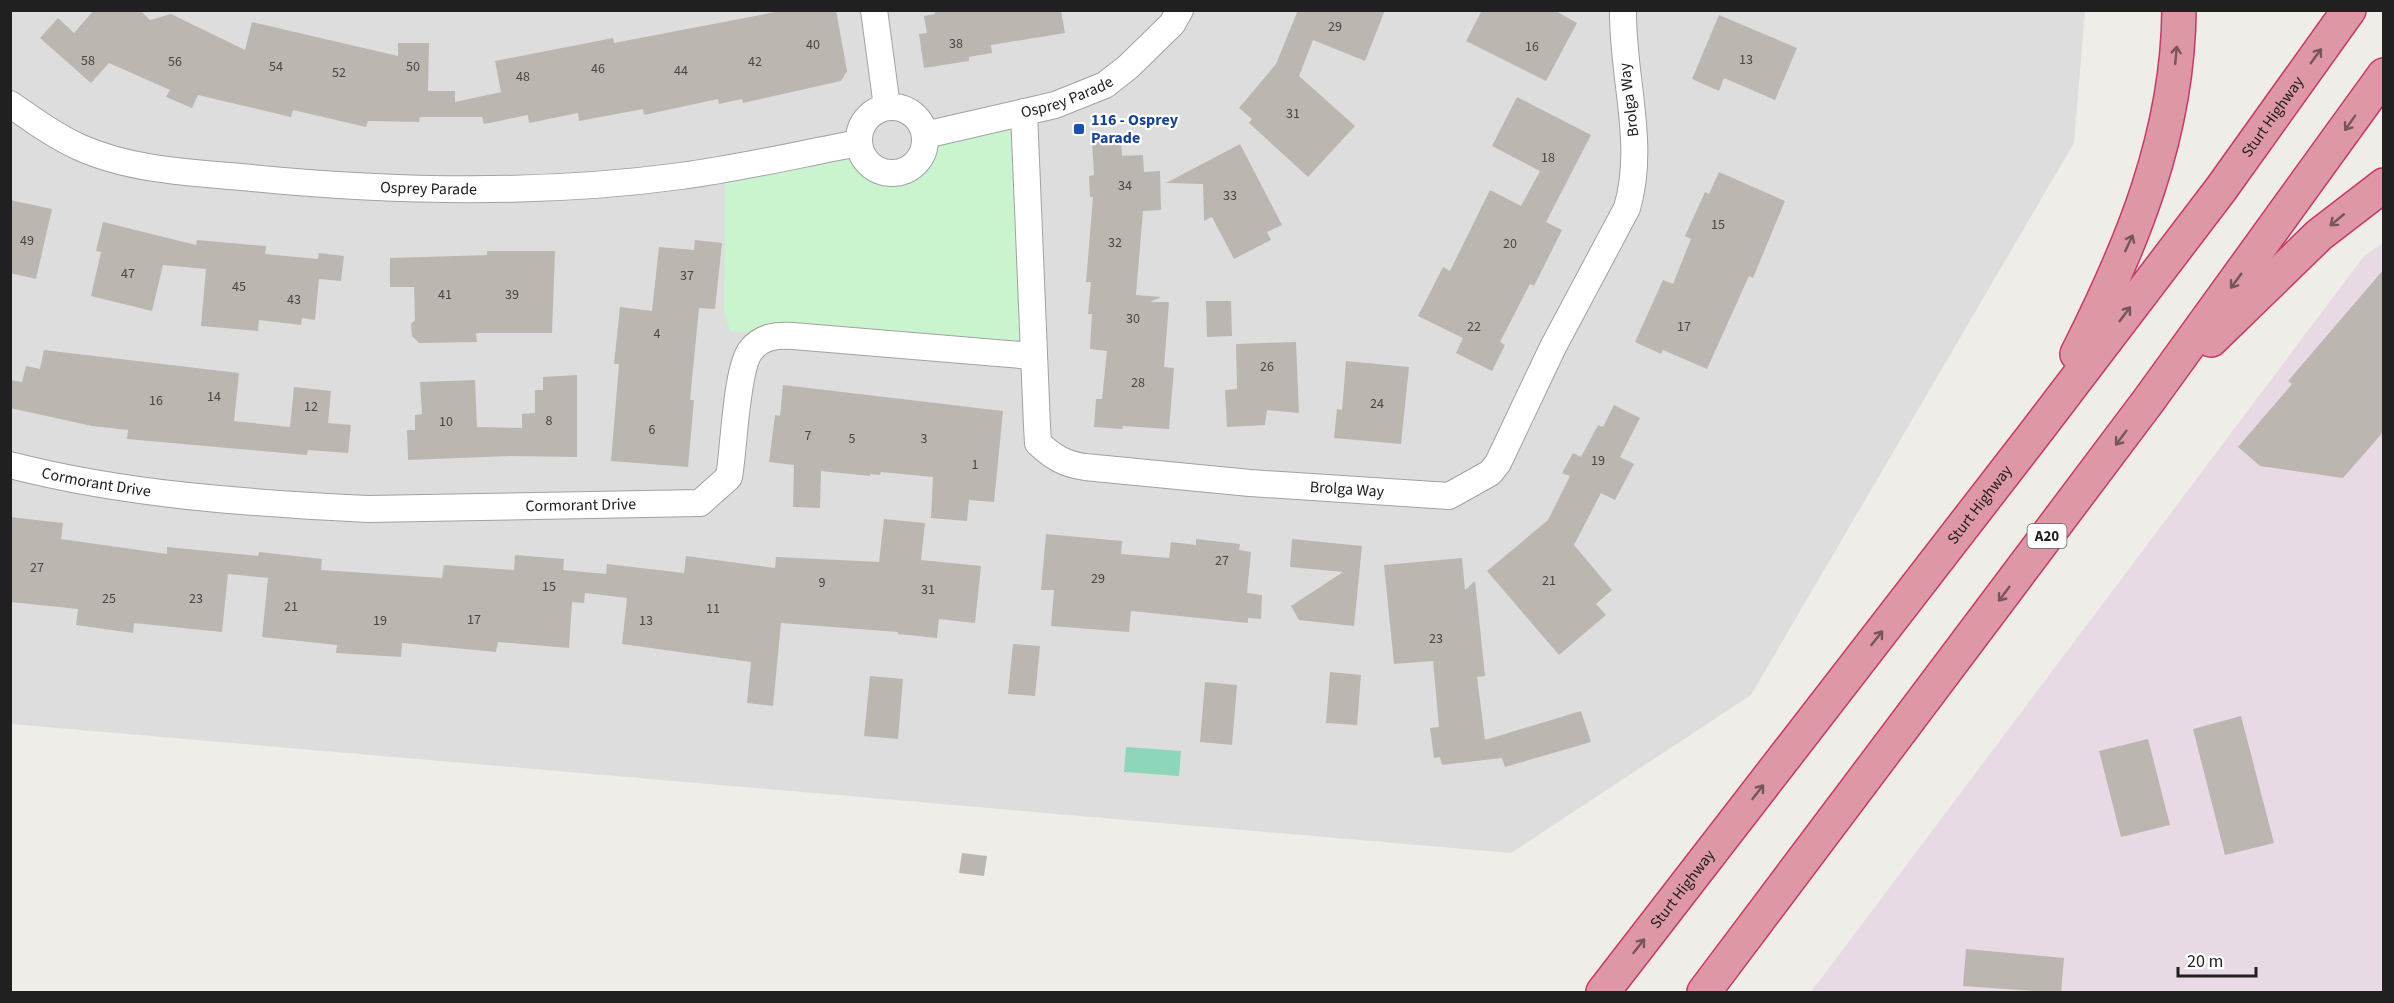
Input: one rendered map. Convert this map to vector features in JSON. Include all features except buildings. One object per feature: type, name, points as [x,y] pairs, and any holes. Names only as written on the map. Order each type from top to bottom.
[{"type":"highway","points":[[2039,428],[2136,228],[2166,128],[2175,70],[2179,10]]},
{"type":"highway","name":"Sturt Highway","points":[[1603,993],[2221,189],[2349,10]]},
{"type":"highway","name":"A20","points":[[1704,993],[2150,400],[2384,75]]},
{"type":"highway","points":[[2150,400],[2311,243],[2384,185]]},
{"type":"street","points":[[874,10],[887,107]]},
{"type":"street","name":"Osprey Parade","points":[[925,135],[1055,105],[1105,85],[1128,67],[1172,24],[1180,10]]},
{"type":"street","name":"Brolga Way","points":[[1023,112],[1038,442],[1054,458],[1066,464],[1250,483],[1414,496],[1449,496],[1464,490],[1490,473],[1498,463],[1553,347],[1627,208],[1633,182],[1635,153],[1625,68],[1623,10]]},
{"type":"street","name":"Osprey Parade","points":[[10,104],[70,142],[117,160],[238,177],[385,188],[556,187],[681,176],[859,143]]},
{"type":"street","points":[[887,107],[898,107],[916,117],[925,135],[924,148],[919,160],[909,168],[896,172],[883,171],[872,165],[863,155],[859,143],[866,120],[875,111],[887,107]]},
{"type":"street","name":"Cormorant Drive","points":[[10,465],[104,486],[320,506],[368,508],[700,503],[729,477],[742,370],[749,351],[767,338],[793,336],[1033,356]]},
{"type":"shaded area","points":[[10,11],[2085,11],[2074,143],[1751,695],[1511,853],[11,724]]},
{"type":"shaded area","points":[[2383,243],[2383,992],[1811,992],[2364,256]]},
{"type":"green space","points":[[995,127],[1010,131],[1022,338],[1006,344],[782,322],[756,333],[730,331],[724,310],[725,177],[852,157],[875,177],[897,182],[917,172],[932,146]]},
{"type":"green space","points":[[1126,747],[1181,751],[1179,776],[1124,772]]},
{"type":"place","name":"116 - Osprey Parade","points":[[1079,129]]}]
